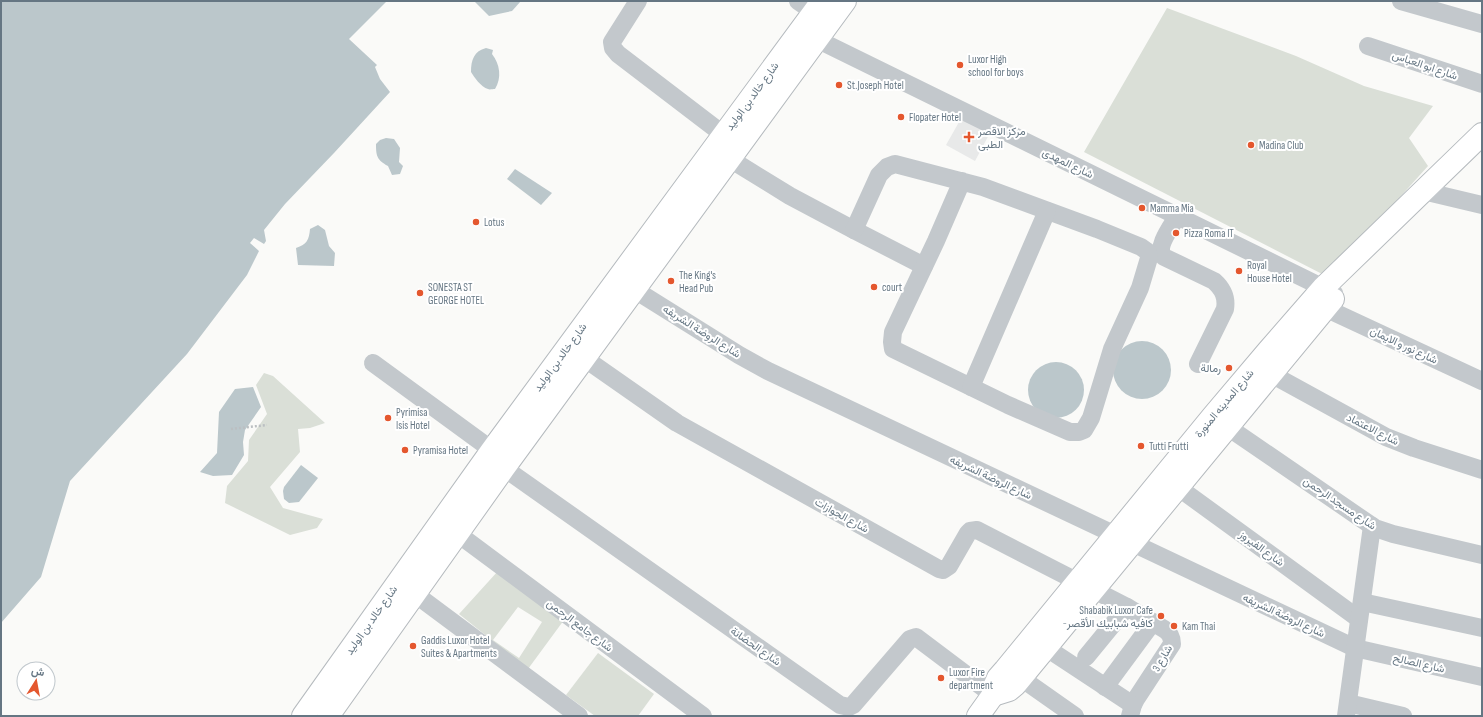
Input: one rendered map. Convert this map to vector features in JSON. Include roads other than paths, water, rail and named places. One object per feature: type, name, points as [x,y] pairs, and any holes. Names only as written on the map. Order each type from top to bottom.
[{"type":"main road","name":"شارع خالد بن الوليد","points":[[328,716],[504,468],[635,290],[731,146],[808,35],[845,1]]},
{"type":"main road","name":"شارع خالد بن الوليد","points":[[808,35],[811,5]]},
{"type":"main road","name":"شارع المدينه المنورة","points":[[978,716],[993,695],[994,687],[998,678],[1086,586],[1221,421],[1268,351],[1328,297],[1432,193],[1482,134]]},
{"type":"main road","name":"شارع خالد بن الوليد","points":[[303,716],[492,450],[731,146]]},
{"type":"main road","name":"شارع المدينه المنورة","points":[[1432,193],[1482,155]]},
{"type":"main road","name":"شارع المدينه المنورة","points":[[1221,421],[1271,374],[1328,297]]},
{"type":"main road","name":"شارع المدينه المنورة","points":[[993,695],[1009,690],[1020,678],[1045,647],[1086,586]]},
{"type":"street","points":[[638,1],[612,42],[613,48],[618,54],[790,196],[924,266]]},
{"type":"street","points":[[1401,1],[1482,24]]},
{"type":"street","name":"شارع المهدى","points":[[808,35],[1176,217],[1328,297]]},
{"type":"street","name":"شارع ابو العباس","points":[[1368,46],[1482,84]]},
{"type":"street","points":[[854,230],[879,175],[887,167],[895,164],[962,181],[983,187],[1047,210],[1141,247],[1150,255],[1140,288],[1112,349],[1091,418],[1084,430],[1070,432],[1008,405],[893,348],[893,332],[962,181]]},
{"type":"street","points":[[1432,193],[1482,206]]},
{"type":"street","points":[[971,387],[1047,210]]},
{"type":"street","points":[[1176,217],[1161,247],[1162,255],[1214,281],[1220,286],[1226,301],[1225,309],[1198,364]]},
{"type":"street","name":"شارع الروضة الشريفه","points":[[635,290],[739,355],[768,371],[1356,648]]},
{"type":"street","name":"شارع نور و الايمان","points":[[1328,297],[1482,381]]},
{"type":"street","name":"شارع الجوازات","points":[[584,358],[677,423],[939,569],[943,570],[949,566],[970,530],[977,530],[1086,586]]},
{"type":"street","points":[[373,363],[492,450]]},
{"type":"street","name":"شارع الاعتماد","points":[[1271,374],[1386,437],[1414,448],[1482,470]]},
{"type":"street","name":"شارع مسجد الرحمن","points":[[1221,421],[1372,526],[1392,534],[1482,555]]},
{"type":"street","name":"شارع الحضانة","points":[[504,468],[840,705],[849,707],[853,705],[912,637],[919,639],[993,695]]},
{"type":"street","name":"شارع الفيروز","points":[[1171,482],[1359,619]]},
{"type":"street","points":[[1372,526],[1347,710],[1403,716]]},
{"type":"street","name":"شارع جامع الرحمن","points":[[458,534],[703,716]]},
{"type":"street","name":"شارع 3","points":[[1086,586],[1153,622],[1169,633],[1172,638],[1172,644],[1131,711]]},
{"type":"street","points":[[415,594],[579,716]]},
{"type":"street","points":[[1362,602],[1482,628]]},
{"type":"street","points":[[1086,657],[1127,607]]},
{"type":"street","points":[[1105,687],[1153,622]]},
{"type":"street","points":[[1045,647],[1105,687],[1131,711]]},
{"type":"street","name":"شارع الصالح","points":[[1356,648],[1482,677]]},
{"type":"street","points":[[1020,678],[1075,716]]},
{"type":"place","name":"Luxor High school for boys","points":[[960,65]]},
{"type":"place","name":"St.Joseph Hotel","points":[[839,85]]},
{"type":"place","name":"Flopater Hotel","points":[[901,117]]},
{"type":"place","name":"مركز الاقصر الطبى","points":[[969,137]]},
{"type":"place","name":"Madina Club","points":[[1251,145]]},
{"type":"place","name":"Mamma Mia","points":[[1142,208]]},
{"type":"place","name":"Lotus","points":[[476,222]]},
{"type":"place","name":"Pizza Roma IT","points":[[1176,233]]},
{"type":"place","name":"Royal House Hotel","points":[[1239,271]]},
{"type":"place","name":"The King's Head Pub","points":[[671,281]]},
{"type":"place","name":"court","points":[[874,287]]},
{"type":"place","name":"SONESTA ST GEORGE HOTEL","points":[[420,293]]},
{"type":"place","name":"رمالة","points":[[1229,368]]},
{"type":"place","name":"Pyrimisa Isis Hotel","points":[[388,418]]},
{"type":"place","name":"Tutti Frutti","points":[[1141,446]]},
{"type":"place","name":"Pyramisa Hotel","points":[[405,450]]},
{"type":"place","name":"Shababik Luxor Cafe -كافيه شبابيك الأقصر","points":[[1161,616]]},
{"type":"place","name":"Kam Thai","points":[[1174,626]]},
{"type":"place","name":"Gaddis Luxor Hotel Suites & Apartments","points":[[413,646]]},
{"type":"place","name":"Luxor Fire department","points":[[941,678]]}]
